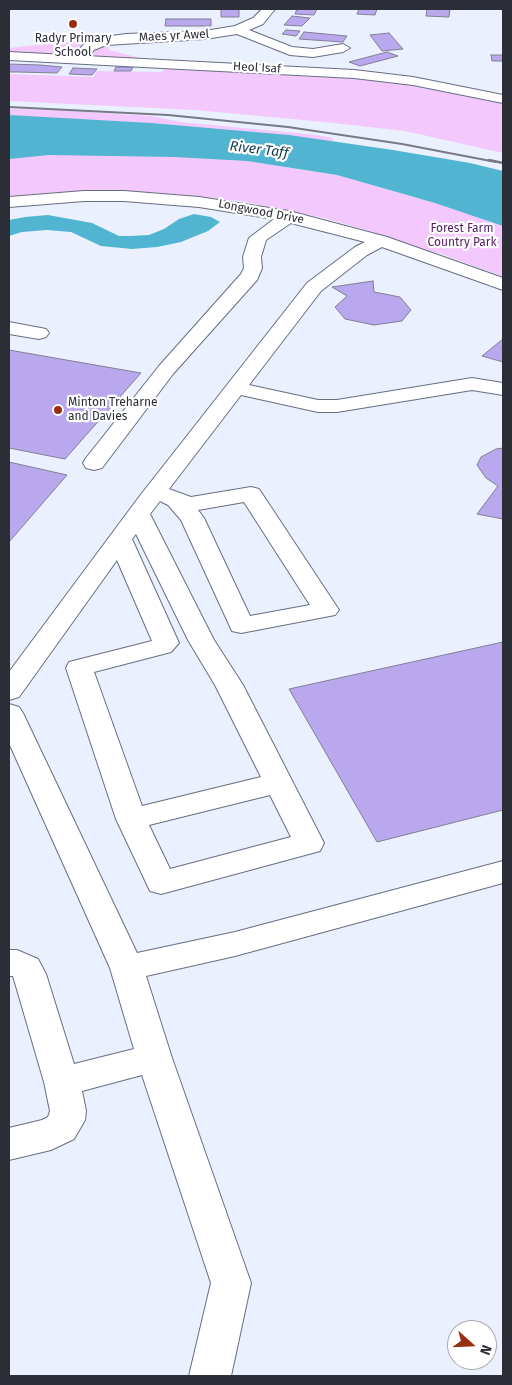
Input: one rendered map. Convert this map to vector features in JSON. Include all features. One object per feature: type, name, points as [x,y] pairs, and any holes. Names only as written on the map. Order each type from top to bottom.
[{"type":"street","name":"Maes yr Awel","points":[[78,60],[90,46],[103,41],[238,30],[258,21],[269,9]]},
{"type":"street","points":[[238,30],[290,51],[313,53],[343,48]]},
{"type":"street","name":"Heol Isaf","points":[[9,56],[361,74],[422,83],[503,99]]},
{"type":"street","name":"Longwood Drive","points":[[9,202],[84,196],[144,197],[232,206],[289,216],[381,241],[503,284]]},
{"type":"street","points":[[94,462],[166,370],[250,276],[253,268],[252,256],[258,238],[289,216]]},
{"type":"street","points":[[9,691],[120,539],[157,502],[236,388],[314,287],[361,251],[381,241]]},
{"type":"street","points":[[9,328],[39,333]]},
{"type":"street","points":[[236,388],[318,406],[337,406],[472,384],[503,389]]},
{"type":"street","points":[[251,494],[326,610],[241,625],[192,518],[157,502],[189,504],[251,494]]},
{"type":"street","points":[[120,539],[166,643],[162,646],[79,668],[131,819],[161,883],[308,843],[229,685],[200,640],[157,502]]},
{"type":"street","points":[[9,713],[127,968],[154,1058],[231,1283],[210,1376]]},
{"type":"street","points":[[131,819],[279,783]]},
{"type":"street","points":[[127,968],[234,944],[503,872]]},
{"type":"street","points":[[9,963],[17,963],[26,968],[29,974],[62,1082],[68,1111],[67,1120],[61,1128],[51,1134],[9,1144]]},
{"type":"street","points":[[62,1082],[154,1058]]},
{"type":"green space","points":[[93,39],[95,41],[70,55],[9,53],[9,48]]},
{"type":"green space","points":[[109,44],[107,46],[109,50],[145,59],[99,58],[91,54],[95,48]]},
{"type":"green space","points":[[165,68],[264,70],[270,74],[315,77],[330,74],[394,80],[489,98],[503,104],[503,153],[405,131],[324,122],[195,110],[9,101],[9,74],[93,77],[97,71],[162,72]]},
{"type":"green space","points":[[9,109],[151,116],[181,122],[317,135],[333,138],[333,144],[9,118]]},
{"type":"green space","name":"Forest Farm Country Park","points":[[9,149],[247,161],[337,175],[417,198],[432,200],[503,224],[503,277],[439,253],[417,249],[374,235],[376,233],[324,218],[240,201],[127,191],[97,191],[9,197]]},
{"type":"water","name":"River Taff","points":[[9,115],[151,123],[289,135],[470,163],[503,171],[503,226],[435,203],[337,175],[247,161],[174,157],[49,155],[9,159]]},
{"type":"water","points":[[194,214],[211,217],[220,222],[208,231],[181,242],[157,247],[132,249],[101,246],[71,232],[47,230],[22,232],[9,236],[9,220],[25,217],[48,215],[92,223],[119,236],[130,236],[149,235],[164,229],[179,219]]},
{"type":"building","points":[[221,9],[239,9],[239,17],[221,17]]},
{"type":"building","points":[[297,9],[317,9],[314,15],[295,14]]},
{"type":"building","points":[[359,9],[377,9],[375,15],[357,14]]},
{"type":"building","points":[[427,9],[450,9],[449,17],[426,16]]},
{"type":"building","points":[[292,16],[310,18],[302,26],[284,25]]},
{"type":"building","points":[[166,19],[211,19],[211,26],[165,26]]},
{"type":"building","points":[[286,30],[300,31],[296,36],[282,34]]},
{"type":"building","points":[[304,32],[347,36],[343,42],[299,39]]},
{"type":"building","points":[[389,33],[403,49],[382,51],[370,35]]},
{"type":"building","points":[[387,52],[398,56],[360,66],[349,62]]},
{"type":"building","points":[[491,55],[503,55],[503,61],[492,61]]},
{"type":"building","points":[[9,64],[62,67],[57,73],[9,72]]},
{"type":"building","points":[[116,67],[133,67],[131,71],[114,71]]},
{"type":"building","points":[[73,68],[97,69],[92,75],[69,74]]},
{"type":"building","points":[[373,281],[374,292],[400,297],[411,310],[402,321],[374,325],[345,319],[335,307],[347,296],[332,287]]},
{"type":"building","points":[[503,339],[503,362],[482,356]]},
{"type":"building","name":"Minton Treharne and Davies","points":[[9,350],[141,373],[65,459],[9,448]]},
{"type":"building","points":[[503,448],[503,519],[477,514],[498,486],[486,478],[477,465],[481,457],[496,449]]},
{"type":"building","points":[[9,462],[67,475],[9,542]]},
{"type":"building","points":[[503,642],[503,810],[377,842],[289,689]]},
{"type":"railway","points":[[9,107],[168,115],[288,127],[402,144],[496,162]]},
{"type":"railway","points":[[489,160],[503,163]]},
{"type":"place","name":"Radyr Primary School","points":[[73,24]]},
{"type":"place","name":"Minton Treharne and Davies","points":[[58,410]]}]
